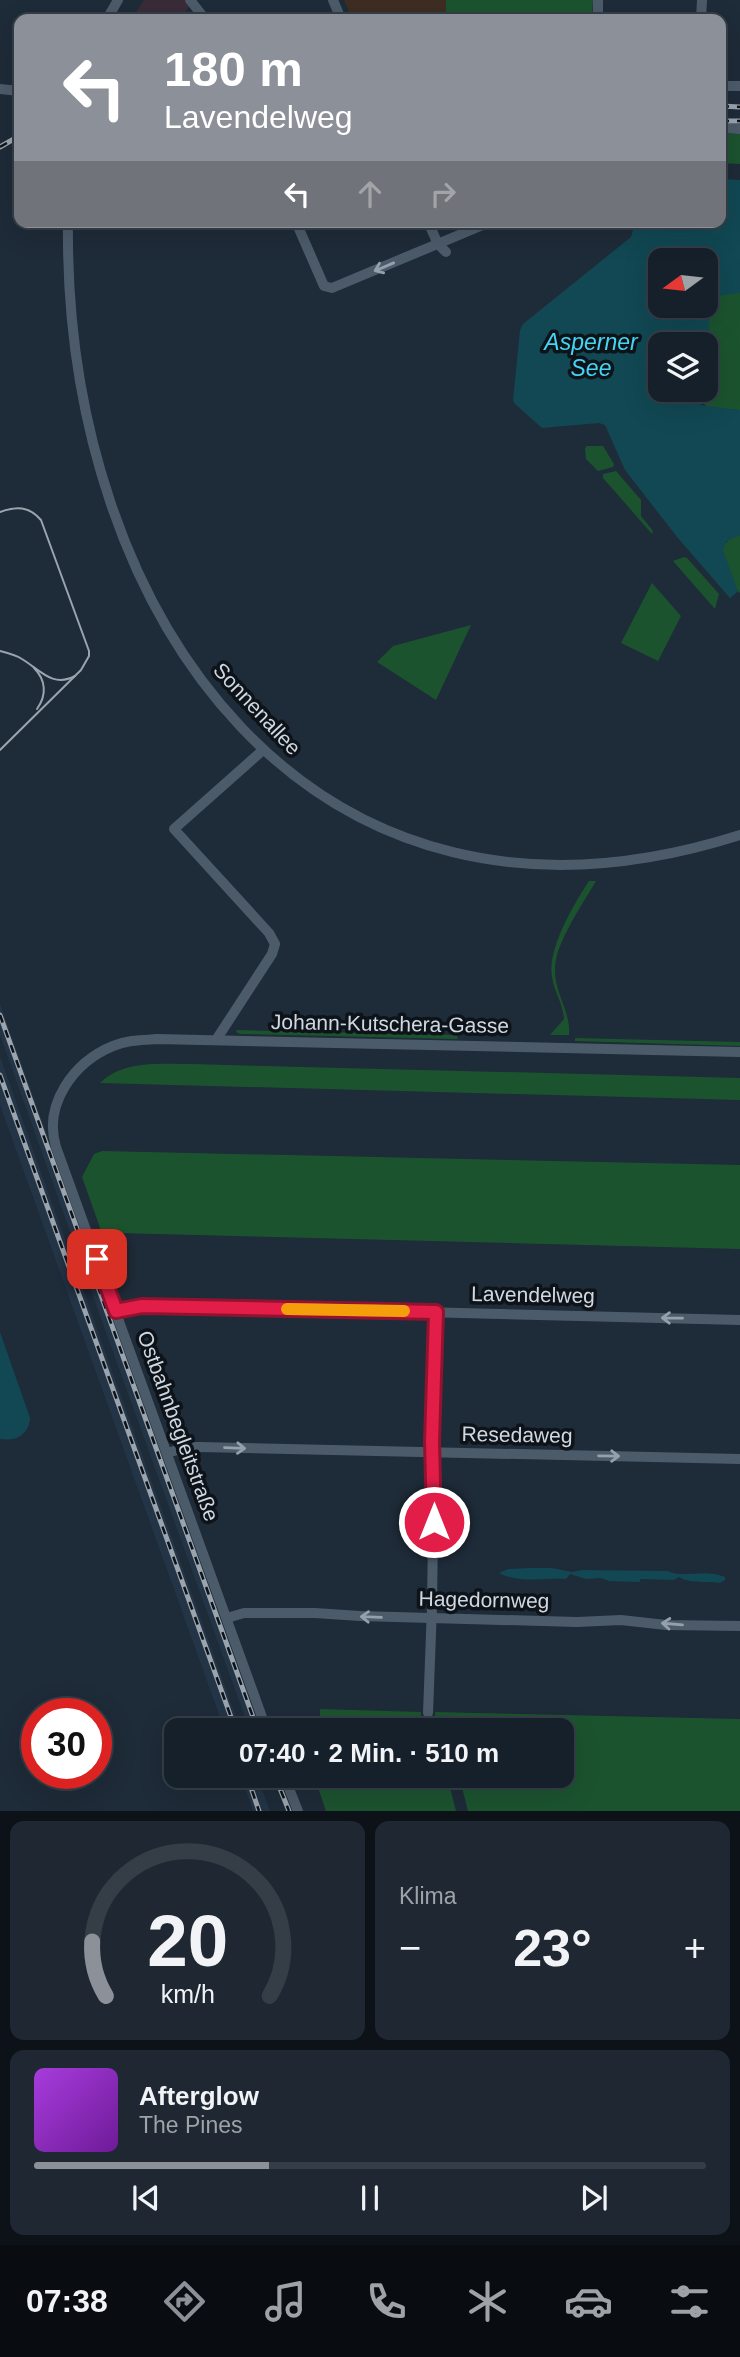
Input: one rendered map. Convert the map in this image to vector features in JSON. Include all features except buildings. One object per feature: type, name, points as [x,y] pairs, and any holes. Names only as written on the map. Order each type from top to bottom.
[{"type":"street","points":[[190,0],[201,14]]},
{"type":"street","name":"Sonnenallee","points":[[68,228],[76,348],[89,430],[113,513],[140,577],[178,646],[215,697],[263,750],[309,787],[358,817],[410,841],[490,862],[558,864],[629,859],[685,850],[740,835]]},
{"type":"street","points":[[299,228],[324,286],[330,288],[476,228]]},
{"type":"street","points":[[431,228],[438,244],[446,253]]},
{"type":"street","points":[[216,1040],[272,954],[275,944],[269,933],[174,829],[263,750]]},
{"type":"street","name":"Johann-Kutschera-Gasse","points":[[60,1094],[73,1074],[94,1056],[114,1045],[135,1040],[740,1052]]},
{"type":"street","name":"Ostbahnbegleitstraße","points":[[60,1094],[52,1123],[53,1137],[262,1718]]},
{"type":"street","name":"Lavendelweg","points":[[116,1311],[142,1306],[740,1320]]},
{"type":"street","points":[[428,1713],[436,1312]]},
{"type":"street","name":"Resedaweg","points":[[167,1453],[188,1447],[740,1459]]},
{"type":"street","name":"Hagedornweg","points":[[227,1618],[244,1614],[313,1613],[577,1622],[621,1620],[666,1625],[740,1626]]},
{"type":"street","points":[[289,1788],[298,1811]]},
{"type":"shaded area","points":[[144,0],[184,0],[189,6],[185,14],[134,14]]},
{"type":"shaded area","points":[[344,0],[446,0],[446,14],[350,14]]},
{"type":"shaded area","points":[[0,1004],[256,1718],[245,1718],[0,1035]]},
{"type":"shaded area","points":[[0,1056],[236,1718],[220,1718],[0,1105]]},
{"type":"shaded area","points":[[245,1788],[261,1788],[270,1811],[253,1811]]},
{"type":"green space","points":[[446,0],[593,0],[592,14],[446,14]]},
{"type":"green space","points":[[726,134],[740,134],[740,164],[726,163]]},
{"type":"green space","points":[[740,287],[740,410],[712,408],[701,402],[718,402],[718,332],[707,332],[708,318],[718,318],[718,296]]},
{"type":"green space","points":[[587,446],[603,446],[614,464],[613,467],[598,471],[586,459]]},
{"type":"green space","points":[[616,471],[641,500],[641,516],[653,531],[652,534],[603,478],[603,474]]},
{"type":"green space","points":[[740,535],[740,593],[738,591],[730,598],[708,572],[723,566],[723,546]]},
{"type":"green space","points":[[684,557],[719,594],[715,609],[673,561]]},
{"type":"green space","points":[[652,583],[681,616],[658,661],[621,643]]},
{"type":"green space","points":[[471,625],[436,700],[377,662],[393,646]]},
{"type":"green space","points":[[589,881],[596,881],[570,925],[556,960],[557,987],[568,1019],[569,1035],[550,1035],[564,1019],[552,977],[554,953],[563,927]]},
{"type":"green space","points":[[237,1030],[458,1035],[457,1039],[240,1034]]},
{"type":"green space","points":[[575,1038],[740,1042],[740,1046],[575,1041]]},
{"type":"green space","points":[[190,1064],[740,1078],[740,1100],[100,1083],[120,1070],[131,1067]]},
{"type":"green space","points":[[102,1151],[740,1165],[740,1249],[118,1233],[104,1239],[82,1177],[94,1154]]},
{"type":"green space","points":[[320,1709],[421,1712],[421,1718],[320,1718]]},
{"type":"green space","points":[[435,1712],[740,1719],[740,1811],[468,1811],[462,1788],[574,1788],[574,1718],[435,1718]]},
{"type":"green space","points":[[318,1788],[450,1788],[456,1811],[326,1811]]},
{"type":"water","name":"Asperner See","points":[[726,179],[740,180],[740,293],[718,296],[718,248],[648,248],[648,318],[709,318],[709,332],[648,332],[648,402],[700,402],[701,405],[740,410],[740,535],[726,542],[723,550],[738,591],[730,598],[677,537],[625,470],[605,425],[599,423],[542,428],[515,404],[513,400],[520,330],[523,324],[631,237],[633,228],[726,228]]},
{"type":"water","points":[[0,1332],[30,1418],[21,1436],[11,1439],[0,1439]]},
{"type":"water","points":[[552,1568],[572,1572],[709,1573],[725,1577],[725,1580],[720,1583],[694,1582],[679,1577],[674,1580],[640,1579],[640,1582],[609,1581],[570,1574],[566,1579],[531,1579],[514,1578],[499,1573],[508,1569]]},
{"type":"tram line","points":[[0,512],[22,509],[32,512],[41,520],[89,651],[81,670],[0,750]]},
{"type":"tram line","points":[[0,651],[20,658],[53,679],[75,676]]},
{"type":"tram line","points":[[34,668],[44,688],[37,709]]},
{"type":"railway","points":[[726,106],[740,107]]},
{"type":"railway","points":[[726,121],[740,121]]},
{"type":"railway","points":[[0,147],[14,139]]},
{"type":"railway","points":[[0,1015],[253,1718]]},
{"type":"railway","points":[[0,1075],[231,1718]]},
{"type":"railway","points":[[251,1788],[259,1811]]},
{"type":"railway","points":[[280,1788],[289,1811]]},
{"type":"slow traffic","points":[[287,1309],[404,1311]]},
{"type":"route","points":[[97,1259],[116,1311],[130,1306],[142,1306],[436,1312],[432,1441],[434,1522]]}]
